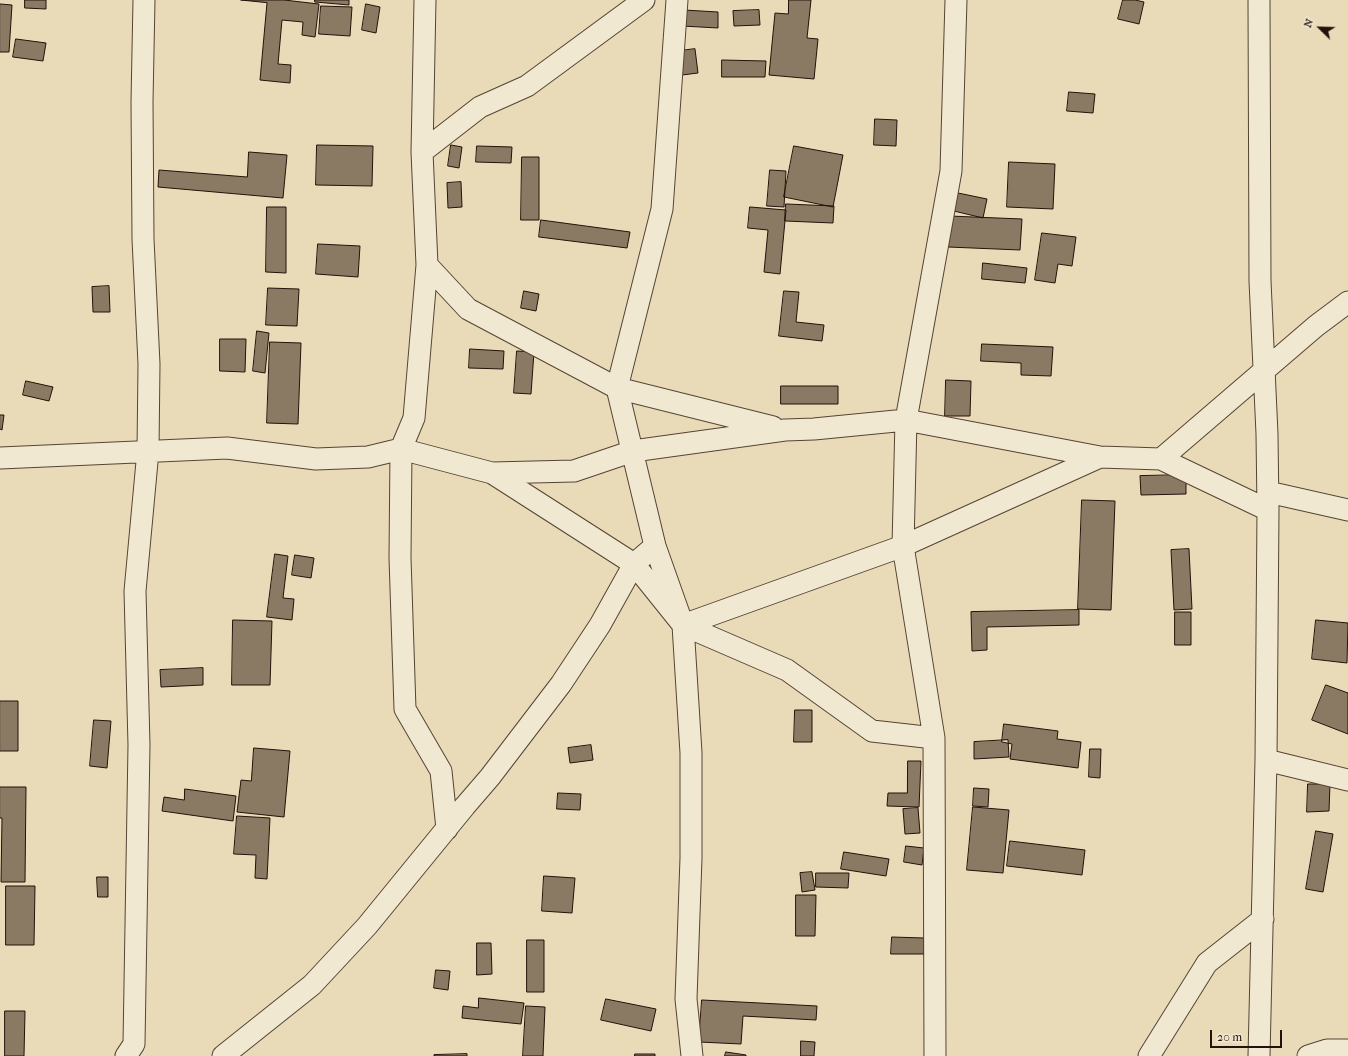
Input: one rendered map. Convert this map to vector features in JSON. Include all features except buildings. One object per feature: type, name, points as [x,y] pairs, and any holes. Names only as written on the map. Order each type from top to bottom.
[{"type":"street","points":[[126,1056],[134,1044],[139,745],[135,591],[148,451],[149,364],[142,231],[144,0]]},
{"type":"street","points":[[425,0],[422,152],[427,265],[414,418],[401,449],[400,558],[405,709],[441,771],[447,829]]},
{"type":"street","points":[[422,152],[480,107],[527,86],[644,0]]},
{"type":"street","points":[[676,0],[662,209],[617,388],[655,546],[683,625],[691,761],[691,858],[686,1000],[692,1056]]},
{"type":"street","points":[[935,1056],[934,738],[903,546],[906,420],[951,171],[956,0]]},
{"type":"street","points":[[1259,0],[1260,281],[1268,501],[1266,760],[1259,1056]]},
{"type":"street","points":[[427,265],[468,309],[617,388],[784,430]]},
{"type":"street","points":[[1161,459],[1264,369],[1348,302]]},
{"type":"street","points":[[0,458],[227,448],[316,459],[368,457],[401,449],[492,473],[574,471],[633,451],[784,430],[814,429],[906,420],[1100,457],[1161,459],[1268,501],[1348,510]]},
{"type":"street","points":[[683,625],[903,546],[1100,457]]},
{"type":"street","points":[[492,473],[634,564],[683,625],[787,670],[872,731],[934,738]]},
{"type":"street","points":[[223,1056],[312,985],[367,926],[490,777],[561,684],[600,625],[634,564],[655,546]]},
{"type":"street","points":[[1266,760],[1348,780]]},
{"type":"street","points":[[1149,1056],[1207,963],[1263,919]]},
{"type":"street","points":[[1308,1056],[1327,1050],[1348,1050]]}]
